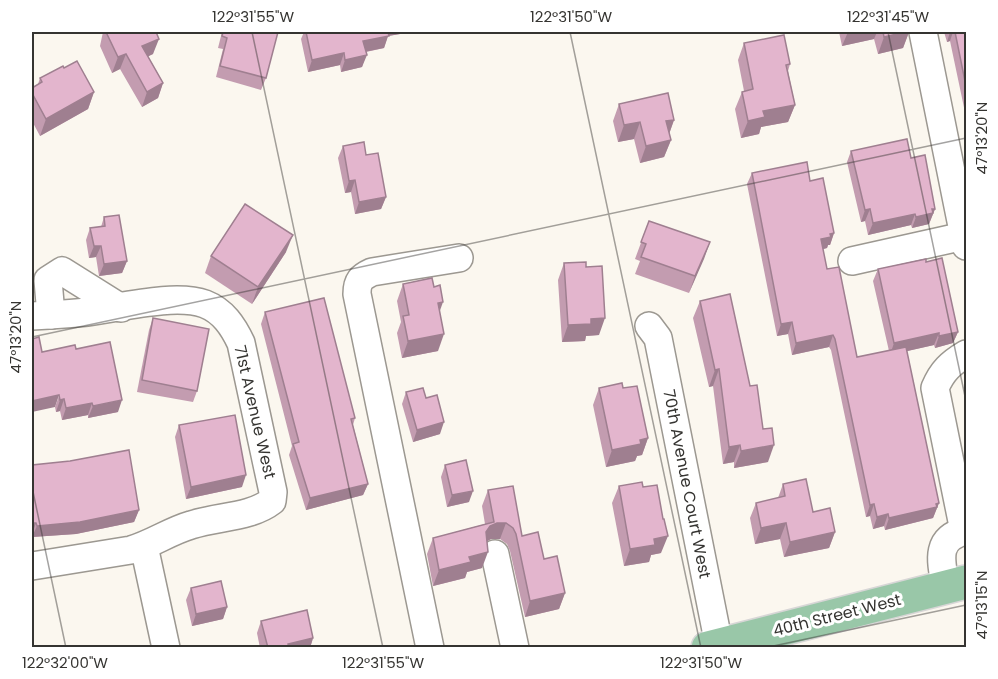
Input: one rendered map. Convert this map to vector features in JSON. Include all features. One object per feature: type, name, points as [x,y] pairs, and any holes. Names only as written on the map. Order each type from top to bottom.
[{"type":"main road","name":"40th Street West","points":[[714,646],[768,640],[956,585]]},
{"type":"street","points":[[852,261],[965,241],[923,32]]},
{"type":"street","points":[[430,648],[357,294],[357,284],[362,277],[372,272],[459,258]]},
{"type":"street","points":[[41,316],[48,280],[62,271],[121,308]]},
{"type":"street","name":"71st Avenue West","points":[[32,566],[144,546],[192,524],[261,509],[272,501],[273,492],[241,344],[232,325],[220,314],[206,304],[189,300],[173,300],[41,316]]},
{"type":"street","name":"70th Avenue Court West","points":[[649,326],[658,338],[714,646]]},
{"type":"street","points":[[956,585],[941,563],[944,543],[953,535],[965,531],[935,388],[947,367],[966,354]]},
{"type":"street","points":[[144,546],[166,648]]},
{"type":"street","points":[[495,554],[516,648]]},
{"type":"building","points":[[106,32],[156,32],[159,39],[142,46],[163,83],[147,92],[126,54],[118,57]]},
{"type":"building","points":[[223,32],[278,32],[266,78],[220,66],[227,38],[222,36]]},
{"type":"building","points":[[306,32],[388,32],[389,36],[363,41],[367,55],[345,60],[344,53],[312,60]]},
{"type":"building","points":[[883,32],[905,32],[884,37]]},
{"type":"building","points":[[955,32],[966,32],[966,86]]},
{"type":"building","points":[[784,35],[790,64],[786,65],[795,105],[763,111],[765,117],[748,121],[742,92],[753,89],[744,43]]},
{"type":"building","points":[[77,61],[94,92],[46,119],[32,93],[32,88],[42,82],[40,78]]},
{"type":"building","points":[[668,93],[674,120],[666,121],[671,140],[646,146],[640,122],[624,125],[619,104]]},
{"type":"building","points":[[907,139],[911,158],[925,155],[935,209],[932,209],[933,213],[916,217],[915,214],[873,223],[870,209],[865,210],[851,151]]},
{"type":"building","points":[[364,142],[366,155],[378,153],[386,197],[359,202],[355,180],[349,181],[343,146]]},
{"type":"building","points":[[807,162],[810,181],[823,178],[834,233],[830,234],[831,237],[821,239],[827,269],[839,267],[857,357],[906,347],[939,503],[936,504],[937,507],[889,518],[888,514],[877,517],[874,504],[870,505],[835,339],[833,335],[796,343],[792,322],[781,324],[752,173]]},
{"type":"building","points":[[245,204],[293,235],[258,287],[211,256]]},
{"type":"building","points":[[119,215],[127,261],[104,264],[101,246],[94,246],[90,228],[105,226],[104,217]]},
{"type":"building","points":[[649,221],[710,242],[695,276],[641,257],[646,244],[641,242]]},
{"type":"building","points":[[942,258],[958,332],[939,336],[939,333],[894,343],[878,269]]},
{"type":"building","points":[[586,262],[586,267],[602,266],[605,318],[591,319],[591,324],[568,325],[564,263]]},
{"type":"building","points":[[432,278],[434,287],[440,285],[443,302],[438,303],[444,334],[408,341],[403,316],[409,315],[403,284]]},
{"type":"building","points":[[730,294],[750,386],[757,385],[763,429],[772,428],[774,445],[741,451],[740,445],[729,447],[719,369],[715,370],[700,301]]},
{"type":"building","points":[[324,298],[355,418],[351,419],[368,484],[310,498],[293,444],[299,442],[265,312]]},
{"type":"building","points":[[153,318],[209,329],[197,391],[142,380]]},
{"type":"building","points":[[39,337],[42,352],[75,345],[76,349],[110,342],[122,400],[93,406],[92,403],[66,408],[64,399],[60,400],[59,395],[32,401],[32,339]]},
{"type":"building","points":[[622,383],[623,388],[637,386],[648,438],[640,440],[641,444],[612,450],[599,388]]},
{"type":"building","points":[[423,388],[426,398],[437,395],[444,422],[417,430],[406,392]]},
{"type":"building","points":[[235,415],[246,475],[191,487],[179,425]]},
{"type":"building","points":[[129,450],[139,510],[80,522],[37,526],[36,523],[32,523],[32,465],[70,461]]},
{"type":"building","points":[[466,460],[473,491],[452,495],[445,465]]},
{"type":"building","points":[[806,479],[813,512],[830,508],[835,532],[790,542],[786,523],[761,528],[756,503],[785,496],[783,484]]},
{"type":"building","points":[[642,482],[643,487],[657,485],[668,536],[654,539],[655,545],[630,549],[619,486]]},
{"type":"building","points":[[513,486],[522,536],[538,532],[544,559],[557,556],[565,593],[530,601],[516,534],[513,528],[506,523],[490,526],[486,532],[488,552],[469,557],[471,562],[439,570],[433,538],[494,522],[488,490]]},
{"type":"building","points":[[221,581],[227,607],[196,614],[191,588]]},
{"type":"building","points":[[307,610],[313,638],[288,644],[289,648],[268,648],[261,621]]}]
